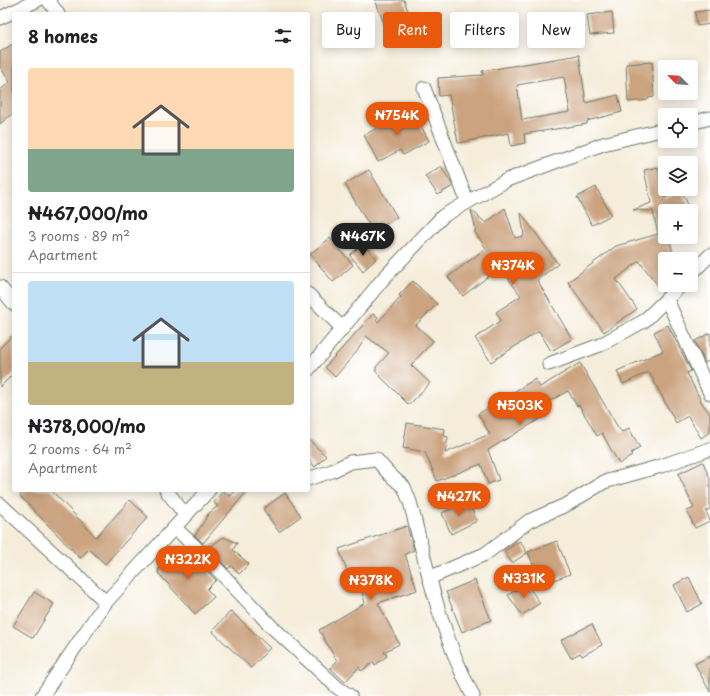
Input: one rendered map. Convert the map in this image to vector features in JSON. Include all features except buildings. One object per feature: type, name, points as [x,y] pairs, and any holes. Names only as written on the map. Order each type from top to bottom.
[{"type":"street","points":[[13,12],[38,0]]},
{"type":"street","points":[[48,0],[57,12]]},
{"type":"street","points":[[0,18],[12,12]]},
{"type":"street","points":[[424,88],[467,201]]},
{"type":"street","points":[[698,121],[710,118]]},
{"type":"street","points":[[310,368],[384,279],[443,216],[467,201],[507,180],[603,144],[658,131]]},
{"type":"street","points":[[698,267],[710,255]]},
{"type":"street","points":[[0,287],[12,302]]},
{"type":"street","points":[[549,364],[600,345],[644,321],[674,292]]},
{"type":"street","points":[[310,296],[342,328]]},
{"type":"street","points":[[667,300],[710,393]]},
{"type":"street","points":[[429,578],[485,554],[529,521],[568,504],[604,482],[661,466],[710,449]]},
{"type":"street","points":[[310,478],[332,471],[350,462],[376,459],[390,475],[404,486],[410,502],[429,578],[459,670],[474,696]]},
{"type":"street","points":[[168,492],[186,516]]},
{"type":"street","points":[[42,696],[106,602],[207,492]]},
{"type":"street","points":[[0,504],[106,602]]},
{"type":"street","points":[[175,528],[203,554],[271,626],[338,688],[350,696]]}]
